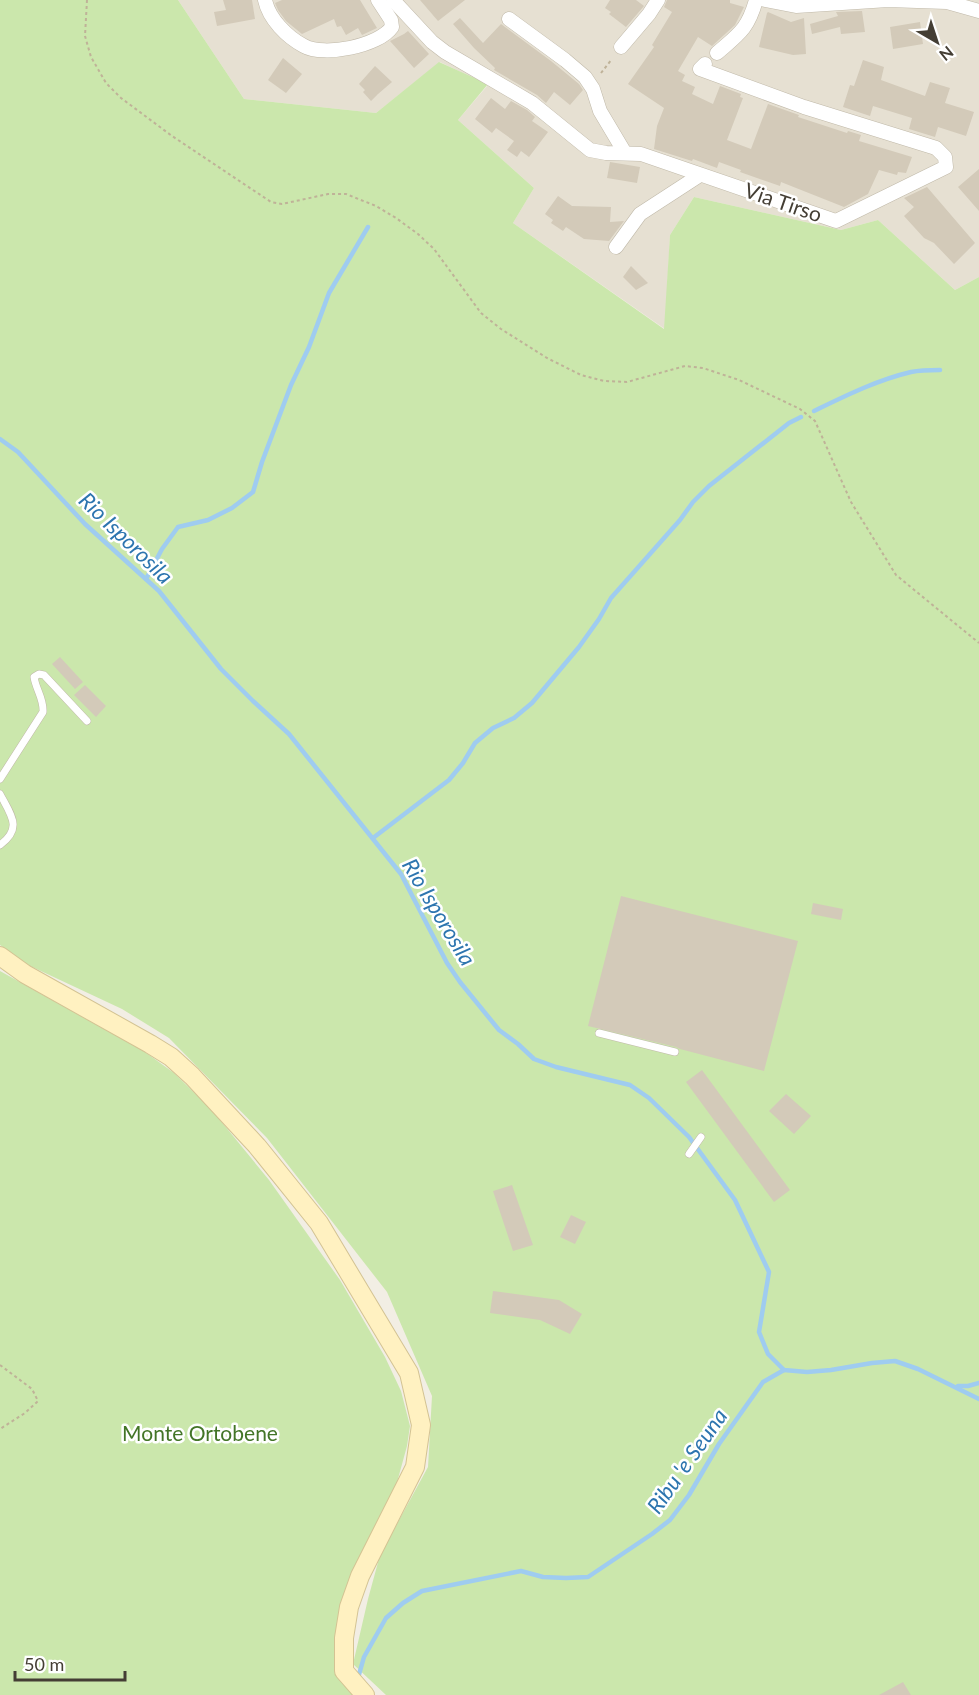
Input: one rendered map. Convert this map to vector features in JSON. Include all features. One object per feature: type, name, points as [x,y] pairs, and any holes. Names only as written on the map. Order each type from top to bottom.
[{"type":"main road","points":[[0,956],[25,974],[150,1044],[192,1076],[257,1146],[319,1223],[409,1373],[420,1425],[415,1467],[360,1576],[349,1607],[344,1638],[345,1671],[365,1695]]},
{"type":"street","points":[[265,0],[271,17],[305,47],[334,50],[357,47],[388,33],[392,27],[391,20],[378,0]]},
{"type":"street","name":"Via Tirso","points":[[393,0],[432,42],[445,52],[532,103],[590,150],[642,154],[837,221],[946,167],[945,157],[936,148],[804,107],[702,67]]},
{"type":"street","points":[[621,47],[658,0]]},
{"type":"street","points":[[717,53],[742,32],[751,17],[756,0]]},
{"type":"street","points":[[765,0],[796,6],[888,0],[948,1],[979,11]]},
{"type":"street","points":[[509,19],[585,77],[593,89],[600,111],[625,153]]},
{"type":"street","points":[[615,247],[640,214],[700,175]]},
{"type":"lane","points":[[0,779],[44,712],[44,703],[35,686],[34,677],[39,674],[44,675],[87,721]]},
{"type":"lane","points":[[0,794],[14,822],[13,831],[0,845]]},
{"type":"lane","points":[[599,1033],[675,1052]]},
{"type":"lane","points":[[689,1154],[701,1137]]},
{"type":"path","points":[[87,0],[85,36],[91,57],[106,83],[172,136],[271,202],[282,204],[328,194],[346,194],[376,206],[418,234],[434,249],[481,313],[501,329],[547,358],[581,375],[604,381],[627,382],[685,366],[703,368],[739,380],[800,409],[815,421],[851,502],[896,575],[979,644]]},
{"type":"path","points":[[596,79],[621,47]]},
{"type":"path","points":[[0,1365],[32,1389],[38,1401],[25,1413],[0,1429]]},
{"type":"shaded area","points":[[178,0],[979,0],[979,277],[955,290],[878,220],[841,230],[694,197],[670,235],[665,329],[513,223],[534,188],[458,120],[488,85],[440,62],[376,113],[244,99]]},
{"type":"green space","points":[[0,0],[178,0],[244,99],[376,113],[439,62],[488,84],[458,120],[534,188],[513,223],[664,329],[670,235],[694,197],[841,230],[878,220],[955,290],[979,277],[979,1695],[386,1695],[353,1664],[380,1555],[428,1467],[432,1396],[387,1292],[267,1138],[169,1038],[122,1009],[28,965],[0,945]]},
{"type":"green space","name":"Monte Ortobene","points":[[0,971],[145,1052],[174,1073],[211,1109],[269,1180],[340,1280],[385,1357],[401,1391],[410,1426],[396,1486],[349,1581],[337,1624],[335,1658],[359,1695],[0,1695]]},
{"type":"building","points":[[223,0],[252,0],[255,19],[217,26],[214,12],[226,10]]},
{"type":"building","points":[[282,0],[360,0],[377,28],[362,35],[358,28],[346,35],[341,26],[337,27],[334,19],[302,34],[286,21],[278,10],[275,3]]},
{"type":"building","points":[[420,0],[465,0],[438,21]]},
{"type":"building","points":[[610,0],[636,0],[644,6],[626,27],[605,8]]},
{"type":"building","points":[[667,0],[730,0],[730,3],[744,7],[735,25],[712,46],[698,37],[678,71],[685,75],[682,81],[695,87],[692,94],[713,104],[720,86],[741,94],[740,97],[743,98],[727,140],[751,149],[768,104],[799,115],[798,117],[847,133],[848,131],[861,135],[859,141],[912,157],[906,173],[898,172],[897,175],[879,170],[868,194],[844,207],[781,182],[780,186],[740,172],[741,170],[719,162],[717,168],[654,149],[657,126],[664,108],[628,84],[654,47],[652,45],[672,12],[664,7]]},
{"type":"building","points":[[862,11],[865,32],[841,34],[840,27],[812,34],[810,24],[838,16],[836,12]]},
{"type":"building","points":[[768,12],[791,22],[804,18],[806,54],[793,55],[759,47]]},
{"type":"building","points":[[460,18],[483,43],[501,24],[551,61],[583,90],[570,105],[554,92],[546,103],[537,95],[494,70],[495,68],[453,24]]},
{"type":"building","points":[[920,22],[923,44],[893,49],[890,27]]},
{"type":"building","points":[[408,31],[429,54],[414,68],[390,41]]},
{"type":"building","points":[[283,58],[302,74],[286,93],[268,80]]},
{"type":"building","points":[[863,60],[884,67],[881,80],[925,96],[930,82],[950,88],[945,103],[974,112],[966,136],[938,127],[935,137],[909,129],[912,118],[873,106],[870,116],[843,107],[850,85],[854,86]]},
{"type":"building","points":[[375,66],[392,82],[371,101],[359,84]]},
{"type":"building","points":[[491,98],[505,109],[511,101],[527,110],[535,117],[532,121],[548,132],[529,157],[521,151],[517,157],[507,150],[514,141],[496,128],[492,133],[475,119]]},
{"type":"building","points":[[610,162],[640,167],[637,183],[607,178]]},
{"type":"building","points":[[979,169],[979,211],[958,187]]},
{"type":"building","points":[[927,187],[975,243],[954,264],[934,243],[924,238],[904,216],[914,207],[904,198]]},
{"type":"building","points":[[558,196],[572,206],[611,207],[610,222],[624,221],[609,241],[584,239],[566,227],[563,231],[551,223],[553,220],[545,214]]},
{"type":"building","points":[[631,266],[648,283],[636,290],[623,277]]},
{"type":"building","points":[[60,657],[83,682],[75,689],[52,664]]},
{"type":"building","points":[[85,685],[106,706],[96,717],[74,695]]},
{"type":"building","points":[[621,896],[798,941],[764,1071],[588,1026]]},
{"type":"building","points":[[813,903],[843,909],[841,920],[811,914]]},
{"type":"building","points":[[702,1070],[790,1190],[774,1202],[686,1082]]},
{"type":"building","points":[[786,1094],[811,1116],[794,1134],[769,1111]]},
{"type":"building","points":[[512,1185],[533,1245],[513,1251],[493,1191]]},
{"type":"building","points":[[571,1215],[586,1222],[575,1244],[560,1237]]},
{"type":"building","points":[[493,1291],[559,1300],[582,1314],[570,1334],[540,1320],[490,1313]]},
{"type":"building","points":[[903,1682],[911,1695],[879,1695]]},
{"type":"waterway","points":[[146,579],[162,549],[178,527],[208,520],[232,508],[253,492],[291,385],[309,347],[329,293],[368,227]]},
{"type":"waterway","points":[[814,411],[898,375],[915,371],[940,370]]},
{"type":"waterway","points":[[373,838],[449,780],[475,743],[493,728],[514,718],[532,703],[579,647],[611,598],[709,486],[789,423],[801,417]]},
{"type":"waterway","name":"Rio Isporosila","points":[[0,439],[18,452],[85,524],[159,591],[221,669],[289,734],[401,874],[447,963],[499,1030],[534,1059],[556,1067],[630,1085],[649,1098],[689,1137],[735,1200],[769,1272],[759,1332],[768,1354],[784,1370],[807,1372],[895,1361],[918,1369],[979,1399]]},
{"type":"waterway","name":"Ribu 'e Seuna","points":[[358,1678],[364,1657],[386,1618],[403,1603],[422,1591],[521,1571],[543,1577],[588,1577],[652,1534],[670,1520],[689,1495],[719,1444],[763,1382],[784,1370]]},
{"type":"waterway","points":[[958,1386],[979,1383]]}]
